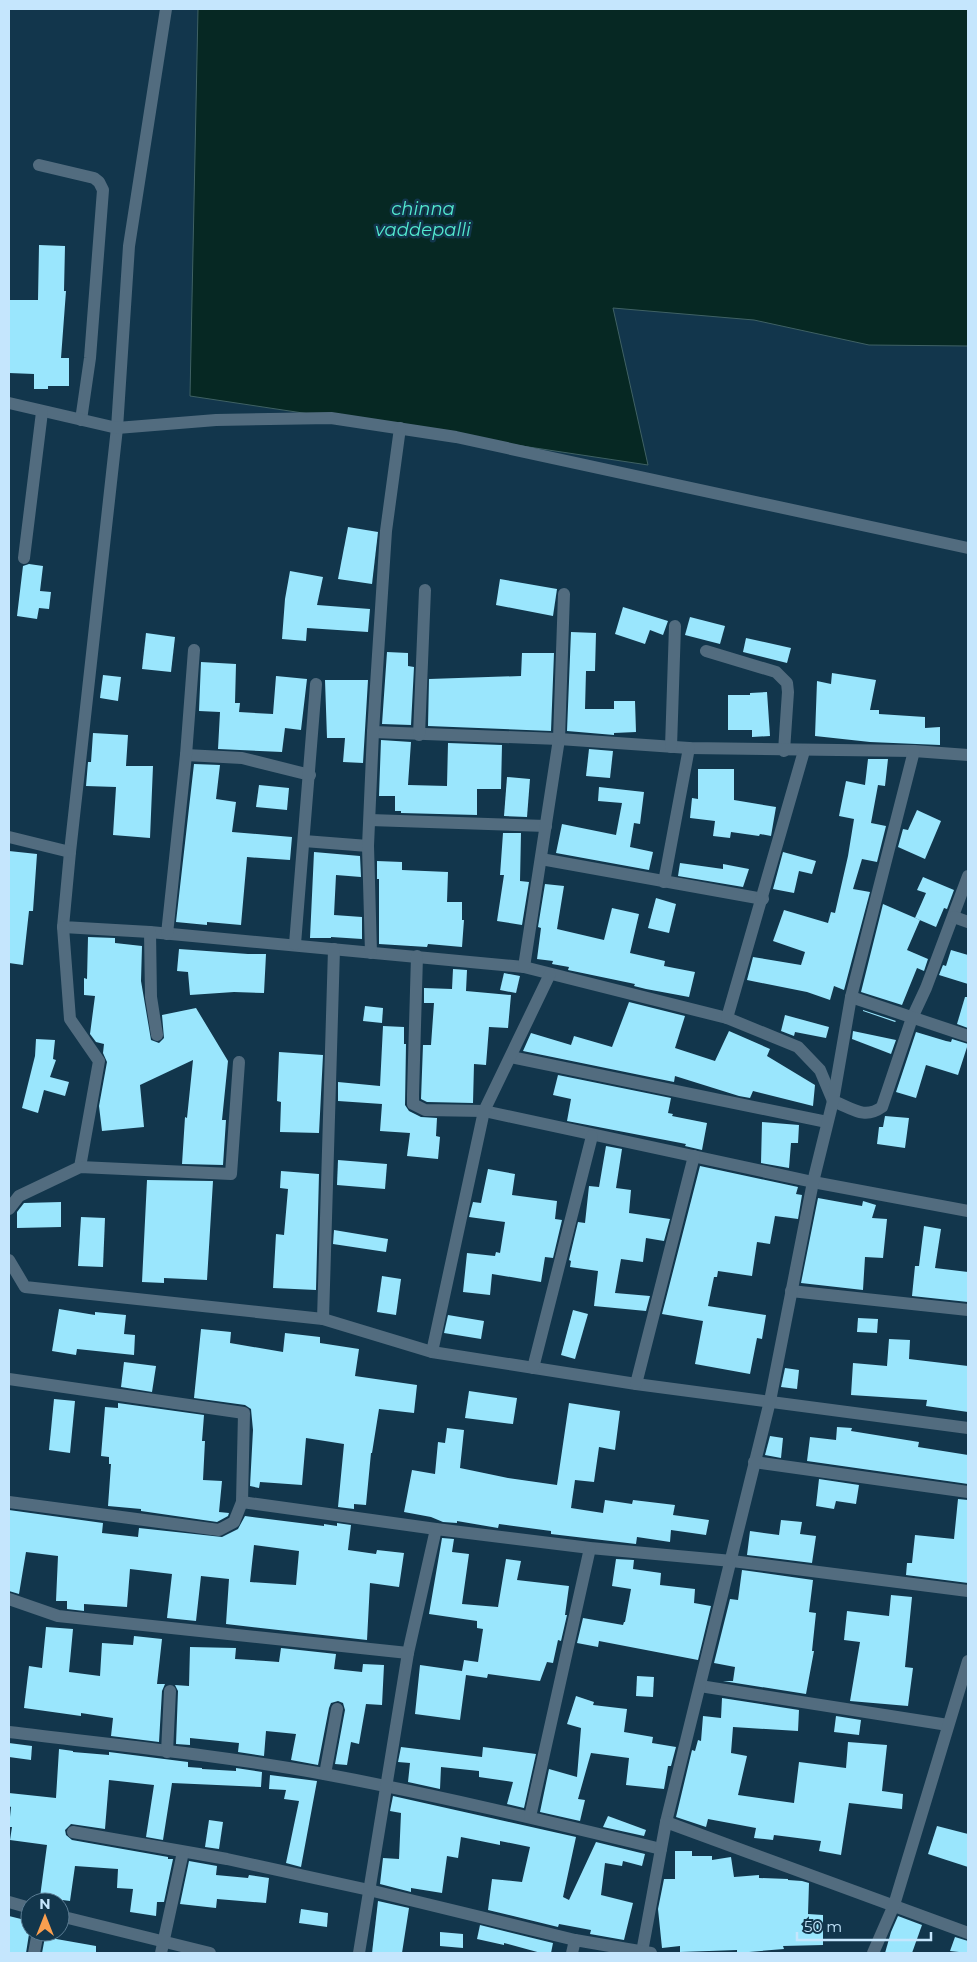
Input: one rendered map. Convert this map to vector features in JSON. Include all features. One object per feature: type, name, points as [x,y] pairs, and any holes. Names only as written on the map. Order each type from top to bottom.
[{"type":"street","points":[[80,1167],[99,1061],[70,1019],[63,927],[116,428],[129,246],[166,9]]},
{"type":"street","points":[[39,165],[94,178],[99,182],[103,190],[90,358],[81,420]]},
{"type":"street","points":[[9,403],[116,428],[216,420],[330,418],[400,428],[456,437],[968,548]]},
{"type":"street","points":[[24,558],[42,412]]},
{"type":"street","points":[[371,953],[368,846],[373,732],[386,531],[400,428]]},
{"type":"street","points":[[419,735],[424,590]]},
{"type":"street","points":[[524,966],[559,739],[564,594]]},
{"type":"street","points":[[671,747],[675,626]]},
{"type":"street","points":[[167,934],[186,755],[194,650]]},
{"type":"street","points":[[706,651],[776,672],[787,683],[784,750]]},
{"type":"street","points":[[295,944],[316,684]]},
{"type":"street","points":[[373,732],[559,739],[689,748],[914,751],[968,755]]},
{"type":"street","points":[[664,882],[689,748]]},
{"type":"street","points":[[727,1018],[763,899],[804,751]]},
{"type":"street","points":[[73,1832],[228,1859],[369,1890],[575,1940],[646,1953],[666,1822],[770,1401],[813,1182],[833,1100],[851,997],[914,751]]},
{"type":"street","points":[[186,755],[242,758],[310,775]]},
{"type":"street","points":[[370,820],[546,826]]},
{"type":"street","points":[[9,837],[70,852]]},
{"type":"street","points":[[304,841],[368,846]]},
{"type":"street","points":[[542,859],[763,899]]},
{"type":"street","points":[[63,927],[295,944],[371,953],[524,966],[727,1018],[798,1047],[820,1070],[833,1100],[866,1114],[874,1113],[882,1107],[912,1018],[926,988],[968,876]]},
{"type":"street","points":[[954,916],[968,922]]},
{"type":"street","points":[[150,932],[151,997],[157,1035]]},
{"type":"street","points":[[323,1319],[334,949]]},
{"type":"street","points":[[417,956],[414,1104],[424,1110],[484,1112],[813,1182],[968,1211]]},
{"type":"street","points":[[432,1352],[484,1112],[550,974]]},
{"type":"street","points":[[851,997],[968,1036]]},
{"type":"street","points":[[511,1057],[827,1122]]},
{"type":"street","points":[[9,1209],[19,1196],[80,1167],[231,1174],[239,1062]]},
{"type":"street","points":[[533,1368],[592,1136]]},
{"type":"street","points":[[636,1384],[694,1156]]},
{"type":"street","points":[[9,1260],[25,1287],[323,1319],[432,1352],[636,1384],[968,1428]]},
{"type":"street","points":[[791,1291],[968,1310]]},
{"type":"street","points":[[9,1379],[244,1413],[242,1502],[234,1522],[219,1530],[9,1502]]},
{"type":"street","points":[[754,1462],[968,1492]]},
{"type":"street","points":[[242,1502],[590,1548],[732,1561],[968,1591]]},
{"type":"street","points":[[359,1953],[408,1654],[436,1529]]},
{"type":"street","points":[[530,1817],[590,1548]]},
{"type":"street","points":[[9,1599],[58,1616],[408,1654]]},
{"type":"street","points":[[873,1953],[894,1905],[968,1661]]},
{"type":"street","points":[[700,1686],[948,1725]]},
{"type":"street","points":[[168,1752],[170,1691]]},
{"type":"street","points":[[325,1774],[337,1708]]},
{"type":"street","points":[[9,1732],[267,1764],[325,1774],[530,1817],[661,1849]]},
{"type":"street","points":[[666,1822],[968,1933]]},
{"type":"street","points":[[163,1947],[183,1852]]},
{"type":"street","points":[[70,1919],[163,1947],[210,1953]]},
{"type":"street","points":[[572,1953],[575,1940]]},
{"type":"water","name":"chinna vaddepalli","points":[[198,9],[968,9],[968,346],[869,345],[754,320],[613,308],[648,465],[190,396]]},
{"type":"building","points":[[39,245],[65,246],[64,291],[66,291],[61,358],[69,358],[69,386],[48,386],[48,389],[34,389],[34,374],[9,373],[9,300],[38,300]]},
{"type":"building","points":[[348,527],[378,532],[372,584],[338,579]]},
{"type":"building","points":[[29,564],[43,566],[40,591],[51,592],[49,609],[39,608],[37,619],[17,616],[23,566]]},
{"type":"building","points":[[290,571],[323,577],[317,605],[370,609],[368,632],[307,628],[306,641],[282,639],[285,599]]},
{"type":"building","points":[[500,579],[557,589],[553,616],[496,605]]},
{"type":"building","points":[[623,607],[668,621],[663,635],[650,630],[645,644],[615,634]]},
{"type":"building","points":[[690,617],[725,626],[720,644],[685,635]]},
{"type":"building","points":[[571,632],[596,633],[595,671],[586,671],[585,709],[614,709],[614,701],[635,701],[636,732],[614,733],[614,735],[567,731]]},
{"type":"building","points":[[146,633],[175,637],[171,672],[142,669]]},
{"type":"building","points":[[746,638],[791,648],[787,663],[743,652]]},
{"type":"building","points":[[387,652],[408,653],[408,666],[414,667],[411,725],[382,724]]},
{"type":"building","points":[[522,653],[554,653],[551,731],[428,726],[429,679],[521,676]]},
{"type":"building","points":[[201,662],[236,664],[235,703],[240,703],[239,712],[273,714],[276,676],[307,679],[301,730],[285,728],[282,752],[218,749],[220,712],[199,711]]},
{"type":"building","points":[[832,673],[876,680],[870,710],[879,710],[879,714],[925,717],[925,728],[940,727],[940,745],[870,742],[815,736],[817,681],[831,684]]},
{"type":"building","points":[[103,675],[121,677],[118,701],[100,698]]},
{"type":"building","points":[[325,680],[368,680],[363,763],[343,762],[345,738],[327,738]]},
{"type":"building","points":[[767,692],[770,736],[752,737],[752,730],[728,730],[728,695],[750,695],[750,693]]},
{"type":"building","points":[[93,733],[128,735],[126,766],[153,766],[150,838],[113,835],[116,787],[86,786],[88,762],[91,762]]},
{"type":"building","points":[[381,740],[411,742],[408,785],[447,786],[448,743],[502,745],[501,789],[477,789],[477,815],[401,813],[401,811],[395,811],[395,796],[379,796]]},
{"type":"building","points":[[589,749],[613,751],[610,778],[586,776]]},
{"type":"building","points":[[868,759],[888,759],[885,786],[878,785],[871,823],[886,826],[877,862],[862,859],[853,889],[870,892],[844,990],[834,986],[830,1000],[807,992],[747,980],[753,957],[801,965],[805,952],[773,941],[784,910],[828,923],[831,912],[835,913],[854,819],[839,816],[846,781],[865,785]]},
{"type":"building","points":[[194,764],[220,765],[216,799],[236,802],[232,832],[292,837],[290,860],[247,857],[241,925],[207,922],[207,925],[176,922]]},
{"type":"building","points":[[698,769],[734,769],[734,800],[776,807],[771,836],[731,832],[730,838],[713,836],[715,821],[690,818],[692,798],[698,799]]},
{"type":"building","points":[[507,777],[530,779],[527,817],[504,816]]},
{"type":"building","points":[[259,785],[289,788],[287,810],[256,807]]},
{"type":"building","points":[[599,787],[644,792],[640,824],[634,823],[630,847],[653,852],[649,870],[556,853],[562,824],[616,835],[622,803],[598,801]]},
{"type":"building","points":[[917,810],[941,821],[925,859],[898,847],[903,829],[908,830]]},
{"type":"building","points":[[503,833],[521,833],[520,881],[529,882],[522,925],[497,921],[504,875],[500,875]]},
{"type":"building","points":[[9,851],[37,854],[33,911],[29,911],[23,965],[9,963]]},
{"type":"building","points":[[314,852],[360,856],[361,877],[336,875],[334,915],[362,917],[362,939],[310,938]]},
{"type":"building","points":[[783,852],[816,861],[812,874],[799,871],[794,893],[773,889]]},
{"type":"building","points":[[377,861],[402,862],[402,870],[448,872],[447,902],[462,902],[462,920],[464,920],[462,947],[428,944],[427,947],[379,944],[379,879],[377,879]]},
{"type":"building","points":[[680,863],[723,869],[723,864],[749,869],[743,887],[678,876]]},
{"type":"building","points":[[923,877],[954,890],[947,909],[944,908],[936,927],[915,918],[926,893],[917,890]]},
{"type":"building","points":[[545,884],[564,886],[557,929],[604,940],[612,908],[639,914],[630,953],[665,961],[664,966],[695,972],[689,997],[646,989],[634,986],[635,984],[568,970],[569,967],[552,964],[553,961],[537,959],[541,928],[538,927]]},
{"type":"building","points":[[656,898],[676,904],[669,933],[648,928]]},
{"type":"building","points":[[883,904],[920,920],[907,950],[928,959],[924,971],[917,968],[902,1005],[861,992]]},
{"type":"building","points":[[88,937],[115,938],[115,943],[142,946],[141,981],[151,1040],[159,1043],[164,1038],[162,1015],[196,1008],[228,1061],[222,1120],[226,1120],[223,1165],[182,1164],[185,1117],[187,1118],[193,1060],[140,1085],[144,1127],[102,1131],[99,1106],[107,1062],[103,1053],[104,1044],[96,1042],[90,1034],[95,996],[84,995],[84,978],[87,979]]},
{"type":"building","points":[[179,949],[266,954],[264,993],[234,992],[190,995],[188,972],[177,971]]},
{"type":"building","points":[[951,950],[968,955],[968,984],[939,975],[943,965],[946,966]]},
{"type":"building","points":[[453,969],[467,970],[466,991],[511,995],[508,1028],[489,1027],[486,1065],[474,1064],[473,1103],[427,1102],[421,1099],[423,1045],[431,1045],[434,1003],[424,1003],[424,988],[452,989]]},
{"type":"building","points":[[504,973],[520,976],[516,993],[500,990]]},
{"type":"building","points":[[965,997],[968,997],[968,1028],[957,1024]]},
{"type":"building","points":[[629,1002],[685,1016],[675,1048],[715,1061],[729,1031],[770,1049],[767,1056],[815,1085],[813,1106],[753,1091],[750,1098],[739,1096],[675,1076],[674,1082],[523,1051],[531,1033],[571,1045],[574,1036],[612,1047]]},
{"type":"building","points":[[365,1006],[383,1008],[382,1023],[363,1021]]},
{"type":"building","points":[[863,1010],[896,1021],[895,1022]]},
{"type":"building","points":[[785,1015],[829,1027],[826,1038],[795,1032],[794,1036],[781,1031]]},
{"type":"building","points":[[383,1026],[404,1027],[404,1044],[406,1044],[405,1105],[409,1111],[421,1117],[437,1118],[436,1136],[440,1137],[438,1159],[407,1156],[410,1133],[380,1131],[382,1104],[338,1101],[338,1082],[380,1086]]},
{"type":"building","points":[[853,1031],[896,1040],[891,1054],[852,1039]]},
{"type":"building","points":[[916,1032],[946,1041],[951,1042],[952,1039],[968,1044],[958,1075],[926,1065],[916,1098],[896,1092]]},
{"type":"building","points":[[36,1039],[55,1040],[53,1059],[56,1060],[50,1077],[69,1082],[65,1096],[44,1090],[38,1113],[22,1108],[35,1056]]},
{"type":"building","points":[[279,1052],[323,1055],[319,1133],[280,1132],[281,1102],[277,1101]]},
{"type":"building","points":[[558,1075],[671,1098],[668,1113],[673,1114],[672,1116],[707,1123],[702,1150],[685,1146],[686,1144],[567,1121],[571,1099],[553,1095]]},
{"type":"building","points":[[885,1116],[909,1118],[905,1148],[877,1144],[879,1127],[883,1127]]},
{"type":"building","points":[[762,1122],[799,1125],[798,1143],[791,1143],[789,1168],[761,1163]]},
{"type":"building","points":[[606,1146],[622,1149],[616,1188],[631,1190],[629,1213],[670,1219],[664,1241],[646,1238],[643,1262],[621,1259],[615,1293],[650,1296],[646,1311],[594,1306],[598,1271],[570,1267],[571,1261],[569,1260],[578,1222],[585,1223],[589,1186],[599,1187]]},
{"type":"building","points":[[338,1160],[387,1164],[385,1189],[337,1185]]},
{"type":"building","points":[[700,1166],[798,1187],[796,1194],[802,1195],[798,1219],[775,1216],[770,1244],[757,1242],[752,1276],[718,1271],[717,1277],[714,1277],[708,1306],[766,1315],[762,1339],[757,1338],[750,1374],[695,1364],[703,1321],[662,1314]]},
{"type":"building","points":[[488,1169],[515,1174],[512,1195],[557,1201],[555,1219],[562,1220],[553,1258],[545,1257],[541,1282],[492,1274],[490,1295],[463,1292],[467,1253],[495,1256],[496,1252],[500,1253],[505,1222],[469,1217],[473,1202],[481,1203]]},
{"type":"building","points":[[281,1171],[319,1174],[316,1290],[273,1288],[276,1234],[284,1235],[288,1189],[280,1188]]},
{"type":"building","points":[[147,1180],[213,1181],[207,1280],[164,1278],[164,1283],[142,1282]]},
{"type":"building","points":[[818,1198],[862,1206],[863,1201],[876,1205],[872,1218],[887,1219],[883,1258],[865,1257],[863,1290],[801,1283]]},
{"type":"building","points":[[61,1202],[61,1227],[17,1228],[17,1212],[24,1203]]},
{"type":"building","points":[[81,1217],[105,1218],[103,1267],[78,1266]]},
{"type":"building","points":[[924,1226],[941,1229],[935,1268],[968,1272],[968,1302],[912,1296],[915,1266],[919,1266]]},
{"type":"building","points":[[334,1230],[388,1239],[386,1252],[333,1244]]},
{"type":"building","points":[[382,1276],[401,1279],[396,1315],[377,1312]]},
{"type":"building","points":[[59,1309],[95,1315],[95,1312],[126,1315],[124,1334],[135,1335],[134,1355],[77,1349],[76,1355],[52,1351]]},
{"type":"building","points":[[573,1310],[588,1314],[575,1359],[561,1355]]},
{"type":"building","points":[[448,1315],[484,1321],[481,1339],[444,1333]]},
{"type":"building","points":[[858,1318],[878,1319],[877,1333],[857,1332]]},
{"type":"building","points":[[201,1329],[231,1332],[230,1343],[283,1352],[285,1333],[320,1337],[320,1343],[359,1349],[355,1376],[417,1385],[414,1413],[379,1409],[371,1453],[366,1505],[354,1504],[354,1509],[338,1507],[344,1444],[306,1438],[302,1485],[260,1482],[259,1488],[250,1486],[253,1430],[251,1409],[245,1405],[194,1398]]},
{"type":"building","points":[[889,1339],[910,1340],[909,1359],[968,1366],[968,1412],[926,1406],[927,1400],[851,1395],[853,1363],[887,1366]]},
{"type":"building","points":[[124,1362],[156,1366],[152,1392],[121,1387]]},
{"type":"building","points":[[785,1368],[799,1370],[797,1389],[781,1387]]},
{"type":"building","points":[[469,1391],[517,1398],[513,1424],[465,1418]]},
{"type":"building","points":[[54,1399],[75,1401],[70,1453],[49,1450]]},
{"type":"building","points":[[118,1403],[204,1415],[202,1441],[205,1441],[203,1480],[222,1481],[219,1512],[229,1513],[228,1516],[217,1522],[141,1511],[141,1509],[108,1506],[111,1464],[109,1464],[109,1457],[101,1456],[105,1407],[118,1408]]},
{"type":"building","points":[[569,1403],[620,1411],[615,1450],[599,1447],[594,1482],[575,1480],[571,1508],[603,1513],[605,1500],[632,1504],[633,1500],[675,1505],[673,1515],[709,1520],[706,1535],[671,1530],[670,1542],[637,1537],[636,1544],[551,1534],[551,1531],[499,1524],[498,1528],[457,1521],[457,1523],[443,1522],[431,1517],[404,1512],[412,1470],[435,1474],[438,1442],[445,1443],[447,1428],[464,1430],[460,1468],[508,1478],[557,1485]]},
{"type":"building","points":[[837,1427],[852,1428],[851,1431],[919,1442],[918,1447],[968,1455],[968,1484],[807,1461],[810,1437],[836,1440]]},
{"type":"building","points":[[770,1436],[783,1438],[781,1458],[765,1455]]},
{"type":"building","points":[[819,1479],[859,1485],[856,1504],[836,1501],[834,1509],[816,1506]]},
{"type":"building","points":[[958,1499],[968,1500],[968,1583],[906,1575],[907,1563],[912,1563],[915,1535],[954,1539]]},
{"type":"building","points":[[9,1510],[103,1523],[102,1533],[138,1537],[139,1528],[222,1537],[238,1529],[245,1516],[324,1526],[324,1524],[337,1526],[337,1523],[351,1525],[348,1550],[376,1554],[377,1550],[404,1553],[399,1587],[370,1583],[367,1640],[226,1624],[229,1579],[201,1576],[196,1621],[167,1618],[172,1574],[130,1569],[127,1607],[84,1604],[84,1611],[67,1609],[67,1601],[56,1601],[58,1556],[26,1552],[19,1594],[9,1591]],"holes":[[[254,1545],[299,1551],[296,1585],[250,1582]]]},
{"type":"building","points":[[781,1520],[802,1522],[800,1534],[816,1536],[812,1563],[747,1555],[750,1531],[779,1535]]},
{"type":"building","points":[[442,1538],[454,1539],[452,1552],[469,1554],[462,1604],[498,1607],[506,1559],[521,1561],[517,1580],[569,1586],[565,1615],[567,1615],[561,1641],[558,1640],[553,1663],[547,1662],[540,1681],[488,1674],[487,1678],[466,1675],[460,1720],[415,1714],[420,1665],[462,1671],[464,1660],[478,1662],[483,1629],[477,1628],[477,1621],[429,1614]]},
{"type":"building","points":[[616,1559],[634,1560],[633,1569],[661,1573],[660,1585],[695,1589],[694,1603],[711,1606],[698,1660],[599,1641],[598,1647],[577,1643],[583,1618],[623,1625],[625,1622],[631,1589],[612,1586]]},
{"type":"building","points":[[742,1570],[813,1580],[809,1612],[816,1613],[812,1651],[814,1651],[806,1694],[723,1681],[733,1681],[735,1667],[714,1663],[730,1599],[738,1600]]},
{"type":"building","points":[[891,1595],[912,1597],[905,1667],[913,1668],[908,1706],[850,1701],[860,1642],[844,1640],[847,1611],[889,1616]]},
{"type":"building","points":[[46,1627],[73,1629],[69,1672],[100,1676],[102,1643],[133,1645],[134,1636],[162,1639],[157,1684],[165,1684],[162,1691],[159,1742],[111,1736],[113,1718],[81,1713],[81,1716],[24,1708],[29,1666],[42,1668]]},
{"type":"building","points":[[190,1647],[236,1648],[235,1659],[279,1662],[281,1648],[336,1654],[334,1669],[362,1672],[363,1664],[384,1665],[382,1705],[366,1704],[359,1744],[351,1742],[347,1765],[335,1764],[345,1710],[343,1703],[338,1701],[331,1703],[329,1708],[318,1765],[291,1760],[296,1734],[266,1731],[264,1756],[238,1752],[239,1743],[190,1738],[190,1745],[176,1744],[178,1691],[175,1685],[189,1686]]},
{"type":"building","points":[[637,1676],[654,1677],[653,1697],[636,1696]]},
{"type":"building","points":[[576,1696],[594,1702],[593,1705],[627,1709],[624,1732],[653,1737],[652,1743],[676,1747],[671,1766],[668,1766],[664,1789],[626,1785],[629,1758],[591,1753],[578,1799],[585,1800],[580,1821],[540,1812],[549,1769],[577,1777],[581,1728],[567,1724]]},
{"type":"building","points":[[722,1698],[799,1710],[798,1731],[733,1727],[731,1753],[747,1756],[738,1795],[794,1803],[799,1762],[846,1768],[848,1742],[887,1745],[882,1791],[903,1794],[902,1809],[849,1803],[841,1855],[819,1851],[821,1841],[774,1835],[773,1840],[754,1838],[756,1828],[708,1819],[706,1827],[676,1817],[692,1750],[695,1751],[698,1740],[701,1741],[703,1716],[721,1718]]},
{"type":"building","points":[[836,1716],[861,1720],[859,1735],[834,1732]]},
{"type":"building","points":[[9,1743],[32,1746],[31,1760],[9,1757]]},
{"type":"building","points":[[401,1747],[482,1757],[483,1747],[536,1754],[524,1808],[507,1804],[513,1782],[479,1777],[479,1771],[441,1767],[440,1789],[408,1782],[410,1763],[398,1762]]},
{"type":"building","points":[[59,1749],[109,1755],[109,1752],[188,1762],[188,1767],[202,1769],[236,1771],[236,1768],[262,1772],[261,1787],[172,1783],[163,1840],[146,1837],[154,1785],[109,1780],[105,1829],[71,1824],[65,1830],[66,1835],[72,1840],[173,1859],[164,1902],[157,1902],[156,1916],[130,1912],[133,1889],[117,1888],[118,1869],[75,1866],[70,1901],[70,1892],[41,1892],[47,1845],[10,1840],[12,1827],[9,1827],[11,1807],[9,1806],[9,1793],[56,1798]]},
{"type":"building","points":[[270,1775],[317,1781],[301,1867],[286,1863],[299,1801],[284,1799],[286,1790],[269,1789]]},
{"type":"building","points":[[393,1796],[576,1837],[563,1897],[569,1900],[596,1842],[645,1854],[642,1866],[623,1861],[622,1866],[605,1863],[601,1895],[633,1903],[624,1940],[590,1934],[591,1930],[559,1924],[558,1927],[488,1910],[492,1879],[522,1882],[530,1847],[500,1841],[500,1845],[461,1837],[458,1858],[447,1856],[442,1893],[411,1888],[411,1892],[380,1884],[383,1858],[399,1859],[401,1813],[390,1811]]},
{"type":"building","points":[[608,1816],[646,1830],[644,1836],[603,1827]]},
{"type":"building","points":[[209,1820],[223,1822],[219,1849],[205,1847]]},
{"type":"building","points":[[937,1826],[968,1834],[968,1867],[928,1854]]},
{"type":"building","points":[[675,1851],[692,1851],[692,1856],[712,1856],[712,1860],[731,1857],[734,1877],[759,1875],[759,1878],[788,1879],[809,1883],[808,1914],[823,1915],[823,1945],[783,1946],[784,1949],[737,1953],[737,1950],[680,1952],[680,1946],[662,1948],[658,1909],[664,1879],[675,1879]]},
{"type":"building","points":[[189,1861],[217,1866],[216,1875],[248,1878],[249,1875],[269,1878],[266,1903],[217,1899],[216,1908],[180,1904]]},
{"type":"building","points":[[378,1901],[409,1908],[402,1953],[372,1953]]},
{"type":"building","points":[[301,1909],[328,1913],[327,1927],[299,1923]]},
{"type":"building","points":[[9,1916],[20,1919],[20,1942],[28,1942],[26,1953],[9,1953]]},
{"type":"building","points":[[898,1916],[922,1925],[912,1953],[885,1953]]},
{"type":"building","points":[[480,1925],[553,1943],[551,1953],[541,1953],[504,1943],[504,1945],[477,1939]]},
{"type":"building","points":[[440,1932],[463,1934],[463,1948],[440,1946]]},
{"type":"building","points":[[955,1937],[968,1941],[968,1953],[950,1951]]},
{"type":"building","points":[[70,1941],[96,1946],[96,1953],[42,1953],[44,1942]]}]
